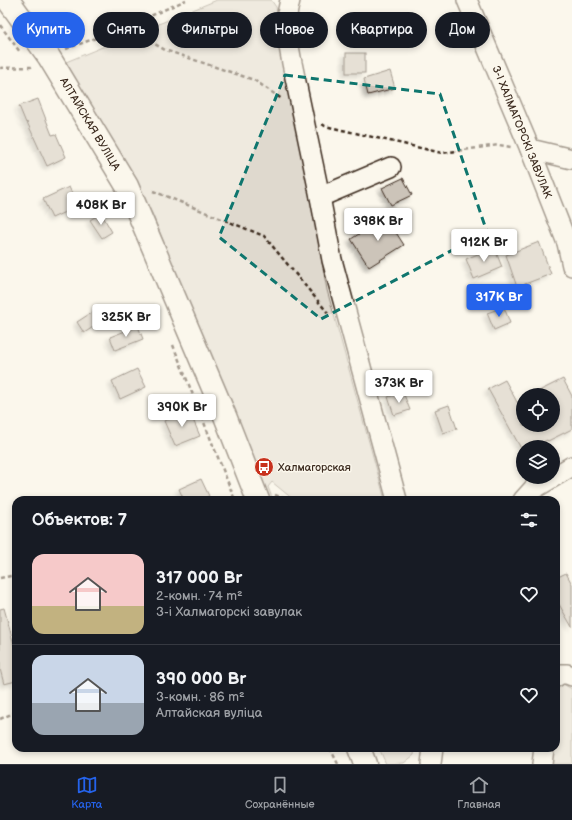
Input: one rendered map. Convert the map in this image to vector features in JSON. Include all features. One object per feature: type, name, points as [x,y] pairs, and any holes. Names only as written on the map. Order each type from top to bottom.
[{"type":"main road","name":"АЛТАЙСКАЯ ВУЛІЦА","points":[[8,0],[39,65],[127,186],[226,416],[266,496]]},
{"type":"main road","points":[[360,752],[365,764]]},
{"type":"street","points":[[290,0],[285,24],[332,260],[397,496]]},
{"type":"street","name":"3-І ХАЛМАГОРСКІ ЗАВУЛАК","points":[[467,0],[568,243],[572,266]]},
{"type":"street","points":[[530,150],[572,159]]},
{"type":"street","points":[[320,197],[391,168]]},
{"type":"street","points":[[568,243],[572,222]]},
{"type":"street","points":[[527,496],[532,490],[572,466]]},
{"type":"street","points":[[560,674],[572,676]]},
{"type":"street","points":[[431,764],[432,752]]},
{"type":"street","points":[[542,764],[544,752]]},
{"type":"path","points":[[159,12],[186,0]]},
{"type":"path","points":[[0,25],[22,55]]},
{"type":"path","points":[[27,61],[39,65]]},
{"type":"path","points":[[0,68],[39,65]]},
{"type":"path","points":[[153,191],[264,236],[329,314]]},
{"type":"path","points":[[171,342],[233,496]]},
{"type":"path","points":[[0,578],[12,576]]},
{"type":"path","points":[[0,719],[12,714]]},
{"type":"path","points":[[332,752],[338,764]]},
{"type":"highlighted area","points":[[285,75],[440,94],[487,232],[321,319],[219,237]]},
{"type":"shaded area","points":[[217,0],[271,0],[276,7],[277,12],[260,12],[260,48],[283,48],[327,290],[384,496],[289,496],[272,482],[268,487],[271,496],[265,496],[152,213],[66,62],[100,48],[159,48],[159,24],[167,21],[167,48],[252,48],[252,12],[188,12]]},
{"type":"shaded area","points":[[560,683],[572,689],[572,764],[548,764],[550,752],[560,752]]},
{"type":"shaded area","points":[[381,752],[414,752],[414,755],[404,763],[386,764]]},
{"type":"building","points":[[346,53],[365,53],[365,73],[346,73]]},
{"type":"building","points":[[390,71],[395,88],[368,95],[364,79]]},
{"type":"building","points":[[38,99],[52,135],[56,134],[66,157],[47,166],[19,106]]},
{"type":"building","points":[[403,178],[412,195],[391,205],[382,188]]},
{"type":"building","points":[[69,187],[78,206],[52,218],[43,199]]},
{"type":"building","points":[[101,213],[112,232],[102,238],[90,220]]},
{"type":"building","points":[[386,217],[404,245],[369,267],[351,239]]},
{"type":"building","points":[[539,242],[551,274],[517,287],[506,255]]},
{"type":"building","points":[[494,247],[502,267],[474,279],[466,259]]},
{"type":"building","points":[[504,307],[510,323],[494,330],[487,313]]},
{"type":"building","points":[[97,309],[104,320],[84,333],[77,322]]},
{"type":"building","points":[[138,326],[143,339],[115,350],[110,337]]},
{"type":"building","points":[[137,369],[146,387],[120,399],[112,381]]},
{"type":"building","points":[[563,379],[572,396],[572,429],[550,440],[516,440],[488,389],[505,380],[516,400],[516,432],[560,432],[560,388],[545,388]]},
{"type":"building","points":[[403,392],[410,410],[394,415],[388,397]]},
{"type":"building","points":[[449,405],[457,429],[443,433],[435,410]]},
{"type":"building","points":[[189,410],[200,436],[175,446],[164,421]]},
{"type":"building","points":[[201,479],[209,496],[182,496],[179,489]]},
{"type":"building","points":[[566,573],[572,584],[572,627],[560,606],[560,576]]},
{"type":"building","points":[[4,608],[12,637],[12,682],[4,684],[0,669],[0,609]]},
{"type":"place","name":"Халмагорская","points":[[264,467]]}]
